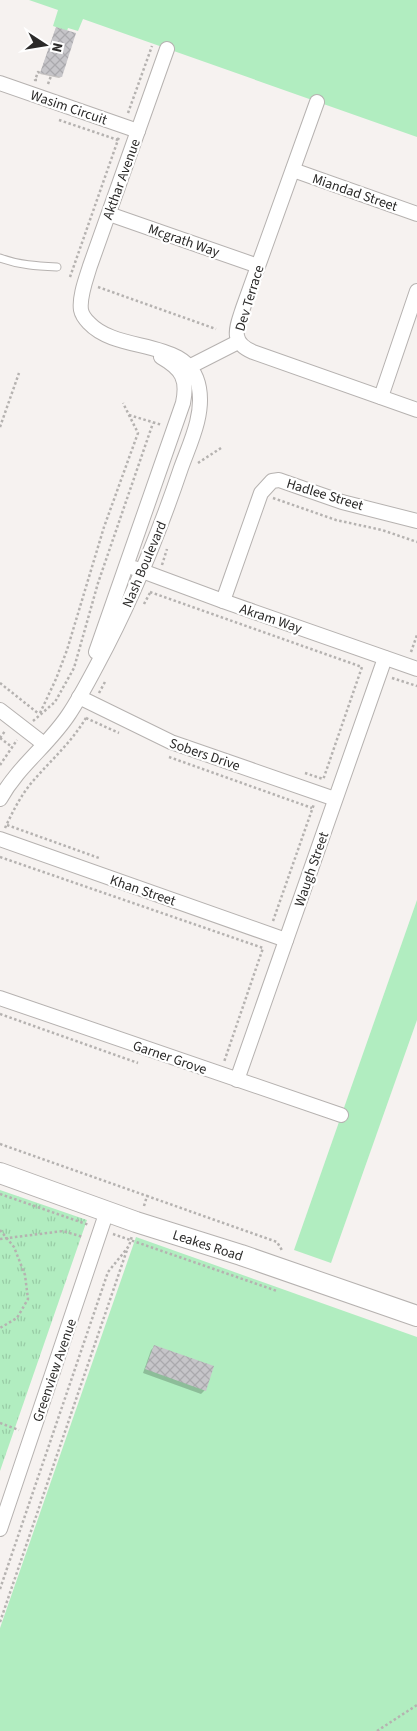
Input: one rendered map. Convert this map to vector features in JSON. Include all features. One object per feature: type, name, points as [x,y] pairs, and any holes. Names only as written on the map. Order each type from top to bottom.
[{"type":"street","name":"Akthar Avenue","points":[[167,49],[90,266],[81,310],[84,318],[101,333],[142,347],[174,355],[183,360],[185,369]]},
{"type":"street","name":"Wasim Circuit","points":[[0,83],[138,131]]},
{"type":"street","name":"Dev Terrace","points":[[317,102],[258,266],[236,336],[242,346],[253,352],[417,410]]},
{"type":"street","name":"Miandad Street","points":[[293,170],[417,214]]},
{"type":"street","name":"Mcgrath Way","points":[[109,214],[258,266]]},
{"type":"street","points":[[381,397],[417,291]]},
{"type":"street","points":[[185,369],[238,342]]},
{"type":"street","name":"Nash Boulevard","points":[[0,799],[17,772],[68,715],[79,697],[113,636],[142,571],[170,501],[196,425],[200,396],[195,375],[185,369],[184,380],[186,390],[179,419],[79,697]]},
{"type":"street","name":"Hadlee Street","points":[[223,601],[261,493],[272,481],[279,480],[342,502],[417,521]]},
{"type":"street","name":"Akram Way","points":[[126,564],[223,601],[417,669]]},
{"type":"street","name":"Waugh Street","points":[[237,1080],[385,658]]},
{"type":"street","name":"Sobers Drive","points":[[79,697],[164,739],[336,799]]},
{"type":"street","points":[[0,710],[44,744]]},
{"type":"street","name":"Khan Street","points":[[0,839],[286,940]]},
{"type":"street","name":"Garner Grove","points":[[0,998],[341,1115]]},
{"type":"street","name":"Leakes Road","points":[[0,1173],[104,1220],[241,1255],[417,1316]]},
{"type":"street","name":"Greenview Avenue","points":[[0,1529],[104,1220]]},
{"type":"lane","points":[[0,258],[27,266],[57,267]]},
{"type":"path","points":[[70,277],[152,46]]},
{"type":"path","points":[[40,73],[38,72],[35,80],[54,86]]},
{"type":"path","points":[[48,84],[51,76]]},
{"type":"path","points":[[59,120],[118,140]]},
{"type":"path","points":[[0,426],[19,373]]},
{"type":"path","points":[[39,714],[56,679],[67,650],[104,527],[138,433],[123,403]]},
{"type":"path","points":[[39,714],[55,702],[74,668],[98,583],[153,423],[129,415]]},
{"type":"path","points":[[271,497],[336,520],[382,530],[417,542]]},
{"type":"path","points":[[150,592],[362,667],[273,921]]},
{"type":"path","points":[[411,652],[417,635]]},
{"type":"path","points":[[0,684],[39,714]]},
{"type":"path","points":[[0,738],[12,747],[0,765]]},
{"type":"path","points":[[305,773],[323,779]]},
{"type":"path","points":[[0,856],[263,948],[224,1063]]},
{"type":"path","points":[[0,1014],[138,1063]]},
{"type":"path","points":[[0,1144],[277,1242],[287,1257]]},
{"type":"path","points":[[0,1194],[104,1220],[276,1291]]},
{"type":"path","points":[[144,1206],[147,1196]]},
{"type":"path","points":[[0,1230],[14,1247],[25,1275],[28,1299],[17,1318],[0,1328]]},
{"type":"path","points":[[0,1239],[63,1231],[83,1237]]},
{"type":"path","points":[[0,1622],[129,1246]]},
{"type":"path","points":[[0,1423],[19,1430]]},
{"type":"path","points":[[377,1731],[417,1705]]},
{"type":"green space","points":[[29,0],[417,0],[417,137],[83,19],[78,31],[68,28],[67,31],[53,26],[58,10]]},
{"type":"green space","points":[[417,900],[417,1020],[331,1263],[294,1250]]},
{"type":"green space","points":[[0,1190],[87,1220],[0,1471]]},
{"type":"green space","points":[[136,1237],[417,1337],[417,1731],[0,1731],[0,1628]]},
{"type":"building","points":[[56,27],[76,33],[62,77],[40,73]]},
{"type":"building","points":[[154,1345],[214,1366],[206,1391],[145,1369]]}]
